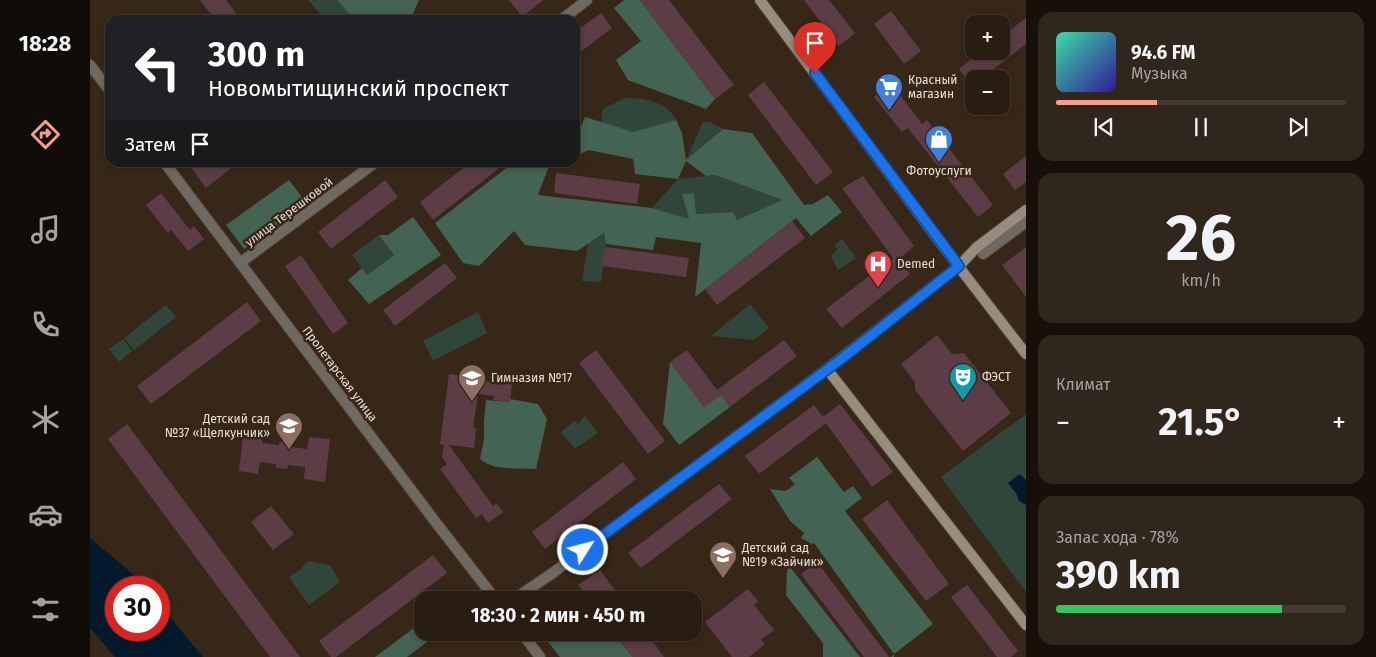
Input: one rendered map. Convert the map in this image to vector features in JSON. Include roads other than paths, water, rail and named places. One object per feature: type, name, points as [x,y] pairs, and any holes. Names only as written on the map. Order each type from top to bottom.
[{"type":"street","points":[[568,15],[587,0]]},
{"type":"street","points":[[760,0],[1026,354]]},
{"type":"street","points":[[90,65],[105,85]]},
{"type":"street","name":"Пролетарская улица","points":[[168,167],[489,591]]},
{"type":"street","name":"улица Терешковой","points":[[240,263],[369,167]]},
{"type":"street","points":[[526,591],[598,540],[827,369],[959,266],[977,247],[1026,210]]},
{"type":"street","points":[[983,254],[1026,222]]},
{"type":"street","points":[[827,369],[1026,625]]},
{"type":"street","points":[[528,641],[540,657]]},
{"type":"water","points":[[1020,474],[1026,480],[1026,505],[1019,501],[1016,493],[1008,483]]},
{"type":"water","points":[[90,538],[135,576],[105,576],[105,641],[170,641],[170,617],[203,657],[115,657],[90,628]]},
{"type":"place","name":"Красный магазин","points":[[889,111]]},
{"type":"place","name":"Фотоуслуги","points":[[939,163]]},
{"type":"place","name":"Demed","points":[[878,288]]},
{"type":"place","name":"ФЭСТ","points":[[963,401]]},
{"type":"place","name":"Гимназия №17","points":[[472,402]]},
{"type":"place","name":"Детский сад №37 «Щелкунчик»","points":[[289,450]]},
{"type":"place","name":"Детский сад №19 «Зайчик»","points":[[723,579]]}]
